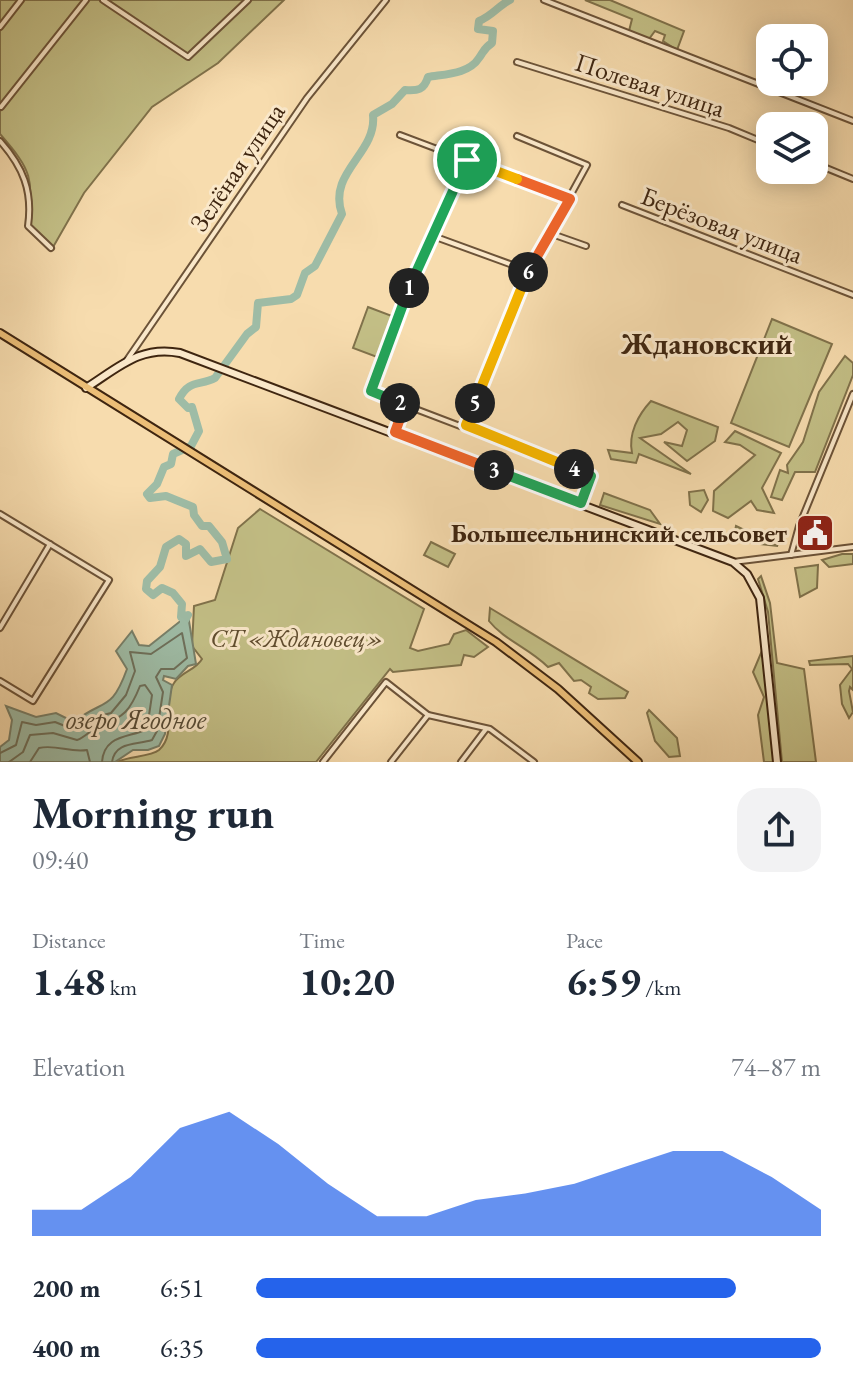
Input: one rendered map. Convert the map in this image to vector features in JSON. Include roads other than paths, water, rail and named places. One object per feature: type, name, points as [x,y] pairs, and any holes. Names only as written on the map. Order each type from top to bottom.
[{"type":"main road","points":[[0,333],[496,642],[558,689],[638,762]]},
{"type":"street","points":[[0,27],[21,0]]},
{"type":"street","points":[[1,107],[86,0]]},
{"type":"street","points":[[103,0],[188,57],[248,0]]},
{"type":"street","name":"Зелёная улица","points":[[127,360],[307,98],[386,0]]},
{"type":"street","points":[[544,0],[853,121]]},
{"type":"street","name":"Полевая улица","points":[[517,62],[756,139]]},
{"type":"street","points":[[400,135],[570,199]]},
{"type":"street","points":[[466,425],[529,271],[552,234],[587,165],[517,136]]},
{"type":"street","points":[[0,141],[17,161],[29,187],[28,226],[51,248]]},
{"type":"street","points":[[467,160],[432,235],[371,391],[466,425],[591,476],[581,503]]},
{"type":"street","points":[[828,169],[853,179]]},
{"type":"street","name":"Берёзовая улица","points":[[622,205],[853,295]]},
{"type":"street","points":[[552,234],[586,246]]},
{"type":"street","points":[[432,235],[529,271]]},
{"type":"street","points":[[86,388],[127,360],[160,349],[180,353],[733,562],[754,582],[760,598],[777,762]]},
{"type":"street","points":[[791,555],[799,526],[853,394]]},
{"type":"street","points":[[395,432],[405,405]]},
{"type":"street","points":[[0,514],[109,580],[33,701],[0,681]]},
{"type":"street","points":[[0,628],[50,543]]},
{"type":"street","points":[[733,562],[853,547]]},
{"type":"street","points":[[323,762],[386,682],[428,715],[486,729],[530,761]]},
{"type":"street","points":[[391,762],[428,715]]},
{"type":"street","points":[[461,762],[486,729]]},
{"type":"water","name":"озеро Ягодное","points":[[188,615],[196,664],[188,666],[176,679],[164,676],[163,680],[172,685],[165,734],[159,746],[133,750],[115,762],[0,762],[0,747],[9,740],[12,720],[6,706],[36,717],[56,713],[74,722],[106,703],[116,692],[127,669],[116,651],[132,631],[139,645],[149,646]]},
{"type":"waterway","points":[[184,622],[188,615],[181,617],[182,604],[173,593],[162,588],[153,595],[146,589],[147,581],[160,567],[166,547],[179,539],[186,544],[186,556],[200,549],[211,562],[227,559],[222,542],[209,526],[202,526],[194,515],[193,507],[166,496],[150,498],[147,494],[157,484],[164,467],[171,464],[173,454],[191,446],[199,431],[192,407],[188,408],[179,399],[187,388],[215,378],[247,334],[256,327],[258,303],[291,299],[297,295],[305,273],[315,266],[342,214],[339,199],[341,186],[368,141],[373,115],[392,104],[405,90],[422,87],[428,77],[456,72],[475,63],[492,43],[493,31],[478,29],[479,21],[510,0]]},
{"type":"place","name":"Большеельнинский сельсовет","points":[[815,533]]},
{"type":"district","name":"Ждановский","points":[[707,343]]},
{"type":"park label","name":"СТ «Ждановец»","points":[[297,638]]}]
